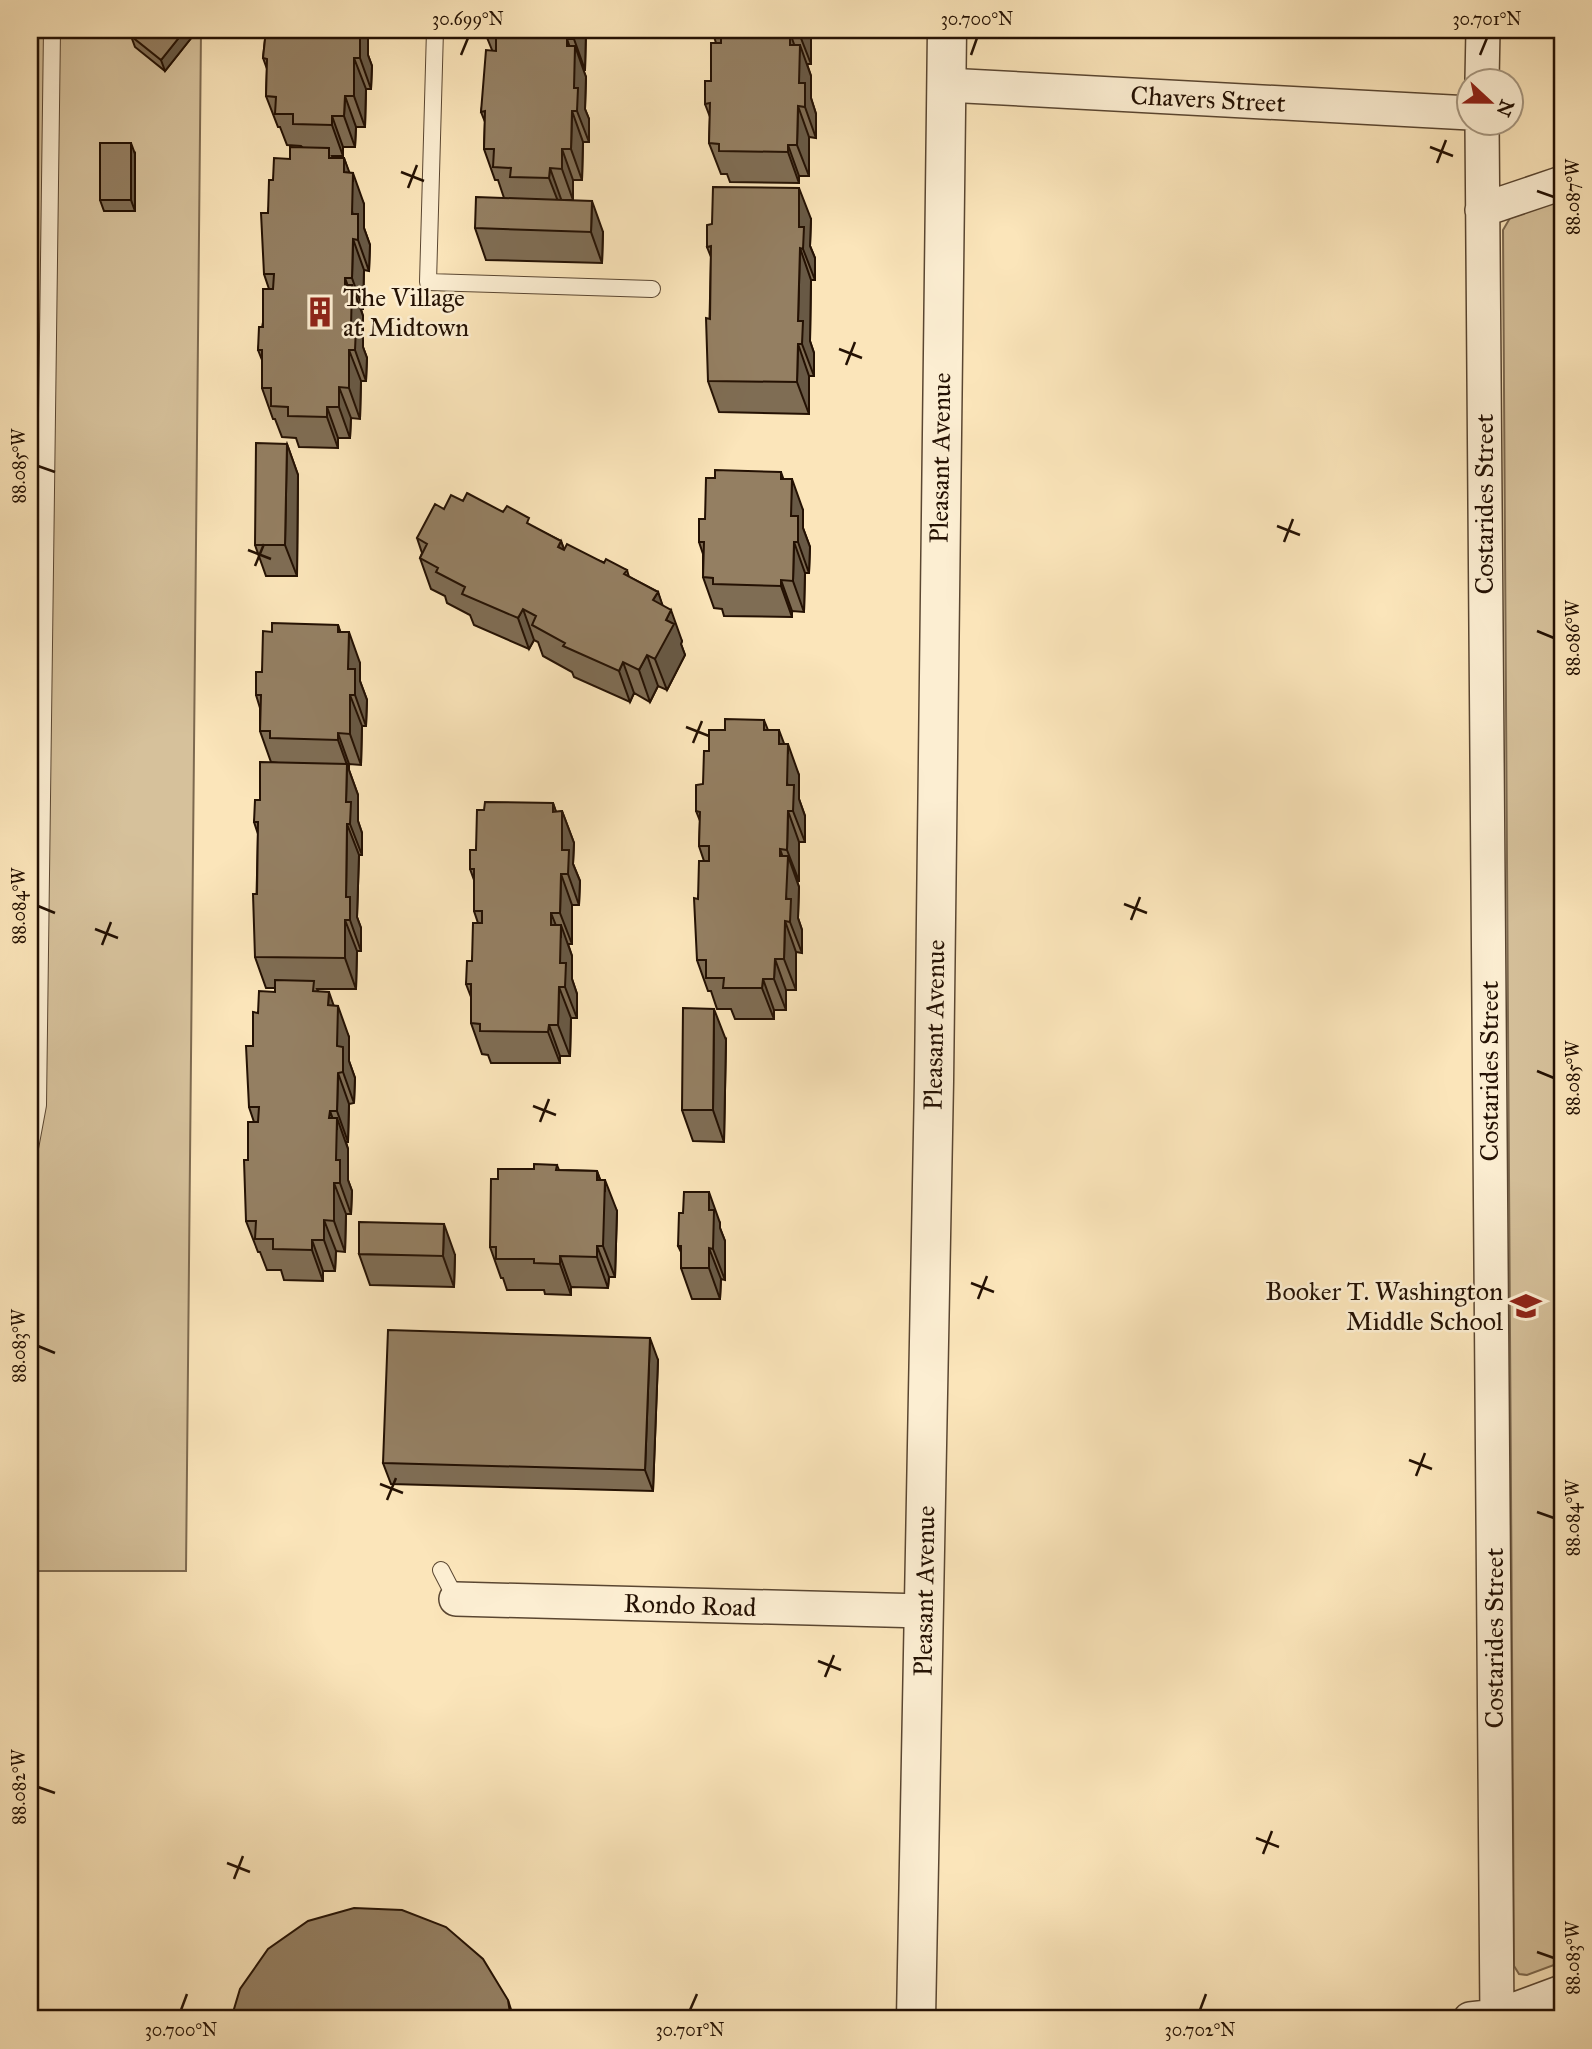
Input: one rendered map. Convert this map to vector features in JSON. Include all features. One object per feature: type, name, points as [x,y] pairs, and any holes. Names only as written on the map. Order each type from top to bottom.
[{"type":"street","name":"Pleasant Avenue","points":[[916,2019],[934,1095],[947,30]]},
{"type":"street","points":[[1482,66],[1483,30]]},
{"type":"street","name":"Chavers Street","points":[[946,85],[1456,112]]},
{"type":"street","name":"Costarides Street","points":[[1482,136],[1488,2018]]},
{"type":"street","points":[[1482,210],[1562,183]]},
{"type":"street","name":"Rondo Road","points":[[456,1599],[924,1611]]},
{"type":"street","points":[[1488,2018],[1562,1992]]},
{"type":"lane","points":[[30,1148],[38,1105],[52,30]]},
{"type":"lane","points":[[435,30],[428,282],[652,289]]},
{"type":"lane","points":[[441,1570],[456,1599]]},
{"type":"shaded area","points":[[30,30],[201,30],[186,1571],[30,1571]]},
{"type":"shaded area","name":"Booker T. Washington Middle School","points":[[1562,200],[1562,1962],[1527,1975],[1519,1974],[1514,1966],[1503,230],[1510,218]]},
{"type":"building","points":[[136,30],[185,30],[161,60],[131,36]]},
{"type":"building","points":[[266,30],[356,30],[356,35],[360,35],[360,58],[354,58],[354,96],[345,96],[344,116],[332,116],[332,125],[293,124],[293,114],[275,114],[276,97],[266,96],[267,59],[263,58]]},
{"type":"building","points":[[486,30],[574,30],[574,39],[567,39],[567,46],[575,46],[574,88],[578,88],[577,111],[572,111],[571,149],[562,149],[562,169],[550,168],[549,178],[510,177],[511,168],[493,167],[494,149],[484,149],[485,111],[481,112],[486,50],[496,51],[496,35],[486,35]]},
{"type":"building","points":[[712,30],[799,30],[799,33],[790,33],[790,45],[800,45],[799,83],[805,83],[805,107],[798,106],[797,145],[788,145],[788,152],[719,151],[719,144],[709,143],[710,103],[705,104],[705,81],[711,81],[711,43],[721,43],[721,31]]},
{"type":"building","points":[[100,143],[131,143],[131,200],[100,200]]},
{"type":"building","name":"The Village at Midtown","points":[[290,147],[329,148],[329,158],[344,158],[344,172],[353,173],[352,214],[358,214],[358,240],[353,239],[352,278],[345,278],[345,285],[352,285],[351,327],[356,327],[355,350],[349,350],[349,388],[339,387],[339,407],[327,407],[327,417],[288,416],[288,407],[271,406],[271,388],[262,388],[262,350],[258,350],[259,327],[263,327],[263,289],[273,289],[274,274],[264,274],[261,213],[268,213],[269,180],[273,180],[274,158],[290,159]]},
{"type":"building","points":[[713,187],[799,188],[799,227],[804,227],[803,249],[800,248],[798,321],[803,321],[802,344],[798,344],[797,382],[708,381],[706,318],[710,319],[711,246],[707,247],[707,225],[712,224]]},
{"type":"building","points":[[476,197],[592,201],[591,232],[475,228]]},
{"type":"building","points":[[256,443],[287,444],[285,545],[255,545]]},
{"type":"building","points":[[715,470],[781,472],[781,479],[792,479],[791,516],[798,516],[793,581],[781,580],[781,586],[713,584],[713,578],[703,577],[704,542],[699,542],[699,519],[705,519],[706,478],[715,478]]},
{"type":"building","points":[[467,493],[503,512],[507,506],[529,518],[527,523],[561,541],[558,547],[564,550],[567,544],[604,563],[606,559],[627,570],[624,574],[658,592],[653,600],[671,610],[666,620],[674,624],[655,659],[647,655],[639,670],[623,662],[619,671],[563,646],[565,643],[532,625],[536,616],[523,609],[518,618],[462,594],[465,587],[436,572],[438,568],[420,558],[427,544],[417,538],[435,504],[444,509],[451,495],[463,501]]},
{"type":"building","points":[[272,623],[338,625],[338,632],[349,632],[348,669],[355,669],[355,695],[350,695],[350,734],[338,733],[338,740],[270,738],[270,731],[260,731],[261,695],[256,695],[256,672],[262,672],[263,631],[272,632]]},
{"type":"building","points":[[725,719],[764,720],[764,730],[779,730],[779,744],[788,744],[787,785],[794,785],[793,811],[788,811],[787,850],[780,849],[780,856],[788,856],[786,899],[791,899],[790,922],[785,921],[784,959],[775,959],[774,979],[763,979],[762,988],[723,988],[724,978],[706,978],[706,960],[697,960],[694,898],[698,899],[699,861],[709,861],[709,846],[699,846],[700,812],[696,811],[696,785],[703,784],[704,751],[709,751],[709,730],[725,730]]},
{"type":"building","points":[[260,762],[347,764],[346,802],[351,802],[350,824],[347,824],[346,897],[350,897],[350,920],[345,920],[345,958],[255,957],[253,894],[257,894],[258,822],[254,822],[255,800],[260,800]]},
{"type":"building","points":[[485,802],[553,803],[553,812],[562,811],[562,850],[569,850],[568,874],[561,874],[560,913],[551,913],[551,925],[561,925],[560,963],[566,963],[565,987],[559,987],[558,1025],[549,1025],[548,1032],[480,1031],[480,1024],[471,1023],[471,984],[466,984],[467,961],[472,961],[473,923],[482,923],[482,911],[474,911],[474,869],[470,869],[470,850],[476,850],[477,810],[484,810]]},
{"type":"building","points":[[275,980],[314,981],[313,991],[329,992],[328,1005],[338,1006],[337,1046],[343,1047],[343,1072],[338,1073],[337,1111],[330,1111],[329,1118],[337,1118],[336,1160],[340,1160],[340,1183],[334,1183],[334,1221],[324,1220],[324,1240],[312,1240],[312,1250],[273,1249],[273,1239],[255,1239],[256,1221],[246,1221],[244,1160],[248,1160],[248,1122],[258,1122],[259,1107],[249,1107],[246,1046],[253,1046],[253,1012],[258,1013],[259,991],[275,992]]},
{"type":"building","points":[[683,1008],[714,1009],[713,1110],[682,1110]]},
{"type":"building","points":[[534,1164],[557,1165],[556,1170],[597,1171],[597,1180],[605,1180],[603,1246],[597,1246],[597,1257],[560,1256],[560,1264],[534,1263],[534,1259],[496,1259],[496,1247],[490,1247],[491,1179],[498,1179],[498,1169],[534,1169]]},
{"type":"building","points":[[684,1192],[709,1192],[709,1210],[714,1210],[713,1249],[709,1248],[709,1268],[681,1268],[681,1246],[678,1246],[679,1213],[683,1213]]},
{"type":"building","points":[[359,1222],[444,1224],[443,1256],[359,1254]]},
{"type":"building","points":[[388,1330],[650,1338],[645,1470],[383,1463]]},
{"type":"building","points":[[354,1908],[402,1910],[446,1927],[483,1959],[508,2000],[511,2019],[231,2019],[240,1989],[268,1949],[308,1921]]},
{"type":"place","name":"The Village at Midtown","points":[[320,312]]},
{"type":"place","name":"Booker T. Washington Middle School","points":[[1526,1306]]}]
